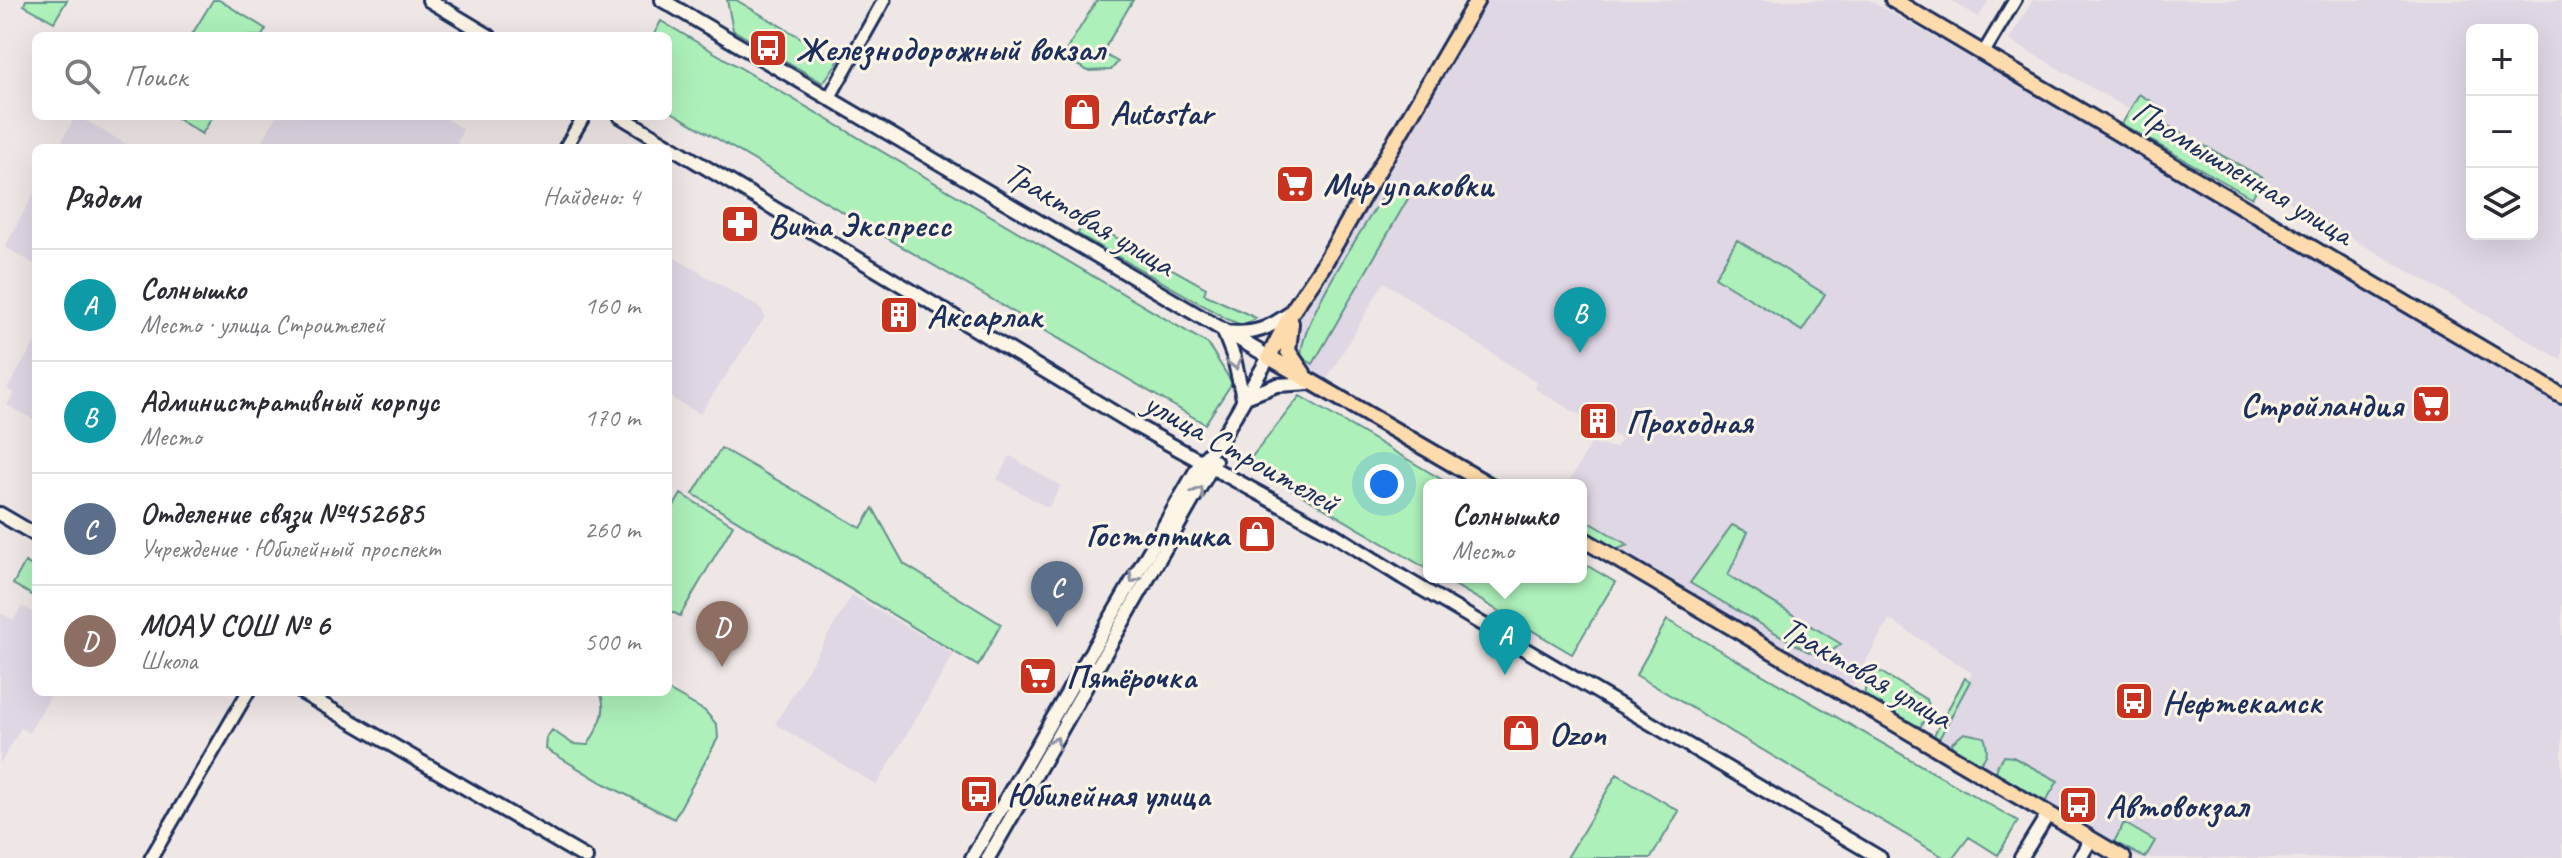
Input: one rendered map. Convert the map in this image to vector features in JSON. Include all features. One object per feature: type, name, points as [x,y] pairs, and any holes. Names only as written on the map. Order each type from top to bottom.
[{"type":"main road","points":[[429,0],[482,32]]},
{"type":"main road","name":"Трактовая улица","points":[[662,0],[1479,479]]},
{"type":"main road","points":[[988,858],[1293,310],[1322,267],[1477,0]]},
{"type":"main road","name":"Промышленная улица","points":[[1893,0],[2562,396]]},
{"type":"main road","name":"улица Строителей","points":[[627,120],[667,144]]},
{"type":"main road","name":"улица Строителей","points":[[672,147],[1207,465],[1335,535],[1880,858]]},
{"type":"main road","points":[[1243,398],[1234,358],[1224,332],[1244,334],[1260,331],[1293,310]]},
{"type":"main road","points":[[1293,310],[1288,351],[1311,383]]},
{"type":"main road","points":[[1243,398],[1277,385],[1311,383]]},
{"type":"main road","points":[[972,858],[1207,465]]},
{"type":"main road","points":[[0,514],[32,533]]},
{"type":"main road","name":"Трактовая улица","points":[[1587,542],[2123,858]]},
{"type":"main road","points":[[308,696],[586,858]]},
{"type":"main road","points":[[2021,858],[2048,814]]},
{"type":"main road","points":[[2080,858],[2091,839]]},
{"type":"street","points":[[829,98],[884,0]]},
{"type":"street","points":[[1984,52],[2015,0]]},
{"type":"street","points":[[567,144],[582,120]]},
{"type":"street","points":[[151,858],[246,696]]},
{"type":"shaded area","points":[[1484,0],[1869,0],[2255,220],[2562,402],[2562,858],[2137,858],[1935,741],[1972,673],[1889,619],[1850,691],[1587,535],[1587,479],[1571,479],[1591,444],[1616,448],[1621,439],[1535,389],[1537,383],[1384,282],[1326,381],[1303,368],[1293,356],[1296,324]]},
{"type":"shaded area","points":[[1950,0],[1989,0],[1979,17]]},
{"type":"shaded area","points":[[2033,0],[2562,0],[2562,360],[2009,40]]},
{"type":"shaded area","points":[[73,120],[85,120],[126,144],[60,144]]},
{"type":"shaded area","points":[[274,120],[448,120],[463,129],[459,144],[261,144]]},
{"type":"shaded area","points":[[32,196],[32,263],[5,247]]},
{"type":"shaded area","points":[[672,256],[762,309],[765,317],[700,414],[672,398]]},
{"type":"shaded area","points":[[32,347],[32,419],[7,405],[14,393],[7,389]]},
{"type":"shaded area","points":[[1010,456],[1061,486],[1048,508],[997,479]]},
{"type":"shaded area","points":[[852,595],[954,654],[877,785],[775,724]]},
{"type":"shaded area","points":[[22,606],[32,612],[32,696],[51,696],[29,733],[21,728],[0,764],[0,613],[14,620]]},
{"type":"green space","points":[[26,0],[67,0],[54,22],[24,5]]},
{"type":"green space","points":[[213,0],[219,0],[266,29],[264,32],[193,32]]},
{"type":"green space","points":[[727,0],[736,0],[839,60],[823,83],[733,30]]},
{"type":"green space","points":[[1097,0],[1133,0],[1102,53],[1118,62],[1111,70],[1088,71],[1062,57]]},
{"type":"green space","points":[[661,21],[1208,344],[1232,383],[1205,424],[672,112],[672,32],[655,32]]},
{"type":"green space","points":[[2139,94],[2165,110],[2159,121],[2263,178],[2252,198],[2122,124]]},
{"type":"green space","points":[[179,120],[211,120],[202,134]]},
{"type":"green space","points":[[1391,183],[1410,195],[1313,364],[1301,357],[1312,318],[1337,270]]},
{"type":"green space","points":[[1083,219],[1206,288],[1204,294],[1256,318],[1244,326],[1229,320],[1078,234]]},
{"type":"green space","points":[[1737,240],[1825,294],[1802,331],[1715,277]]},
{"type":"green space","points":[[1300,396],[1441,479],[1423,479],[1423,566],[1247,463]]},
{"type":"green space","points":[[721,448],[861,528],[873,508],[904,564],[1001,624],[978,666],[693,494]]},
{"type":"green space","points":[[681,494],[733,525],[680,616],[672,612],[672,509]]},
{"type":"green space","points":[[1587,521],[1628,545],[1618,549],[1587,531]]},
{"type":"green space","points":[[1732,525],[1748,532],[1728,575],[1841,644],[1824,657],[1807,651],[1690,583]]},
{"type":"green space","points":[[25,562],[32,566],[32,595],[13,584]]},
{"type":"green space","points":[[1587,566],[1615,582],[1572,654],[1451,583],[1587,583]]},
{"type":"green space","points":[[1667,620],[2018,821],[1998,855],[1969,837],[1953,858],[1945,858],[1636,675]]},
{"type":"green space","points":[[1879,671],[1927,700],[1930,708],[1921,726],[1915,728],[1865,698],[1867,682]]},
{"type":"green space","points":[[1965,678],[1970,681],[1939,739],[1934,735]]},
{"type":"green space","points":[[672,692],[705,711],[717,725],[718,738],[674,819],[601,782],[546,749],[547,737],[552,730],[573,744],[588,745],[603,713],[601,696],[672,696]]},
{"type":"green space","points":[[1964,733],[1984,737],[1986,754],[1976,767],[1953,753],[1952,743]]},
{"type":"green space","points":[[2004,756],[2013,757],[2058,781],[2045,802],[2039,803],[1995,777]]},
{"type":"green space","points":[[1617,774],[1679,811],[1651,858],[1567,858]]},
{"type":"green space","points":[[2124,823],[2155,841],[2145,858],[2114,842]]},
{"type":"place","name":"Железнодорожный вокзал","points":[[768,48]]},
{"type":"place","name":"Autostar","points":[[1082,112]]},
{"type":"place","name":"Мир упаковки","points":[[1295,184]]},
{"type":"place","name":"Вита Экспресс","points":[[740,224]]},
{"type":"place","name":"Аксарлак","points":[[899,315]]},
{"type":"place","name":"Административный корпус","points":[[1580,353]]},
{"type":"place","name":"Стройландия","points":[[2431,404]]},
{"type":"place","name":"Проходная","points":[[1598,421]]},
{"type":"place","name":"Гостоптика","points":[[1257,534]]},
{"type":"place","name":"Отделение связи №452685","points":[[1057,627]]},
{"type":"place","name":"МОАУ СОШ № 6","points":[[722,667]]},
{"type":"place","name":"Солнышко","points":[[1505,675]]},
{"type":"place","name":"Пятёрочка","points":[[1038,676]]},
{"type":"place","name":"Нефтекамск","points":[[2134,701]]},
{"type":"place","name":"Ozon","points":[[1521,733]]},
{"type":"place","name":"Юбилейная улица","points":[[979,794]]},
{"type":"place","name":"Автовокзал","points":[[2078,805]]}]
